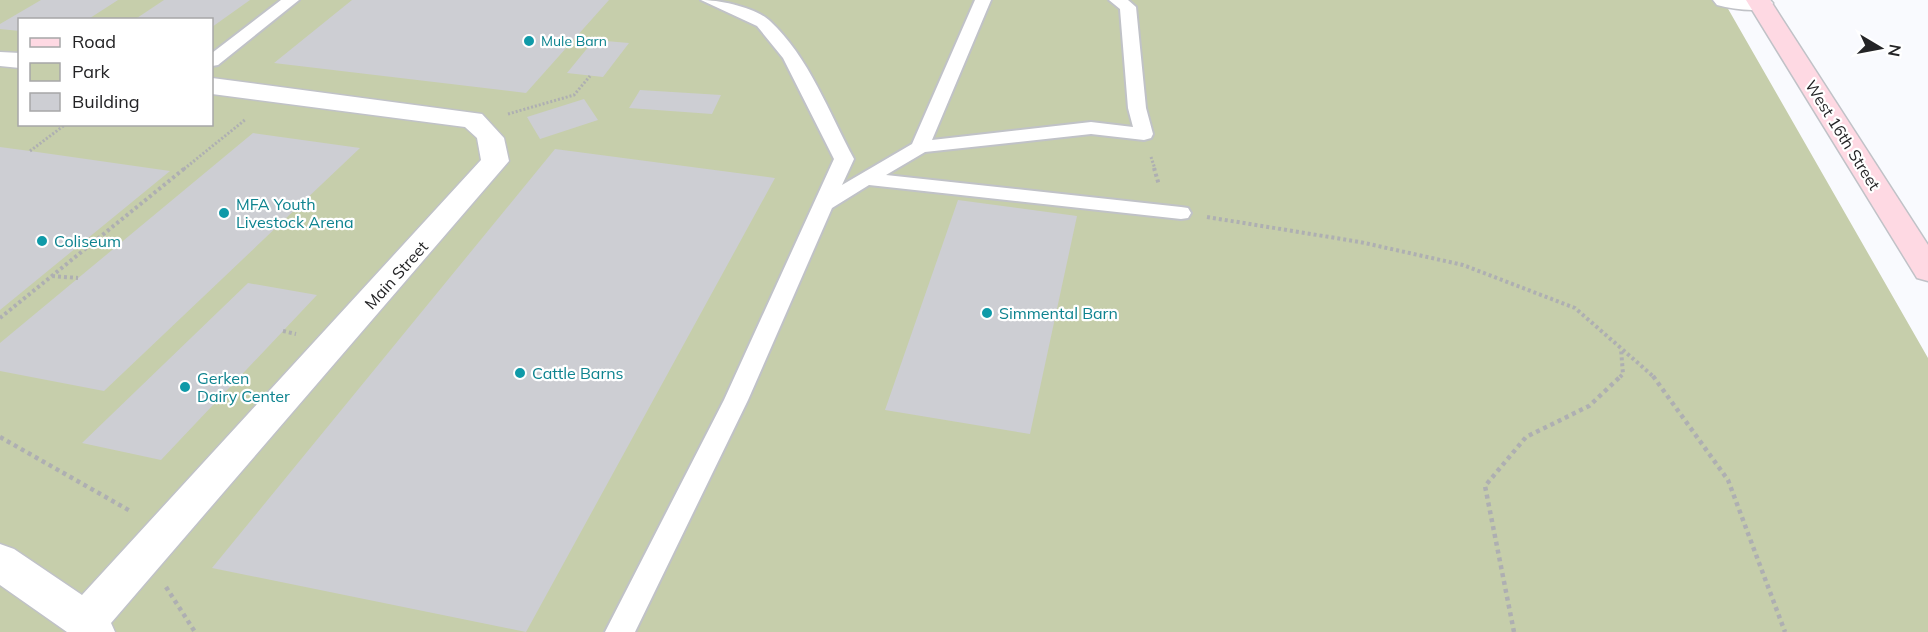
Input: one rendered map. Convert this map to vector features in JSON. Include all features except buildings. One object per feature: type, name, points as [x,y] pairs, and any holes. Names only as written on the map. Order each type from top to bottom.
[{"type":"main road","name":"West 16th Street","points":[[1760,2],[1928,270]]},
{"type":"street","points":[[1725,0],[1760,2]]},
{"type":"street","points":[[0,58],[18,61]]},
{"type":"street","name":"Main Street","points":[[90,626],[156,542],[495,162],[495,147],[489,132],[473,120],[213,86]]},
{"type":"street","points":[[0,562],[90,626]]},
{"type":"lane","points":[[213,60],[291,0]]},
{"type":"lane","points":[[620,632],[736,400],[844,159],[791,56],[763,23],[709,0]]},
{"type":"lane","points":[[920,147],[983,0]]},
{"type":"lane","points":[[824,204],[920,147],[1091,128],[1144,134],[1137,108],[1128,7],[1117,0]]},
{"type":"lane","points":[[866,179],[1181,213]]},
{"type":"path","points":[[0,318],[275,94]]},
{"type":"path","points":[[30,151],[63,126]]},
{"type":"path","points":[[1144,134],[1166,205],[1181,213],[1359,242],[1463,265],[1575,308],[1653,376],[1728,480],[1785,632]]},
{"type":"path","points":[[51,276],[78,278]]},
{"type":"path","points":[[1514,632],[1485,486],[1526,438],[1589,406],[1623,374],[1621,349]]},
{"type":"path","points":[[0,437],[152,523],[167,592],[195,632]]},
{"type":"green space","points":[[0,0],[1723,0],[1928,358],[1928,632],[0,632]]},
{"type":"place","name":"Mule Barn","points":[[529,41]]},
{"type":"place","name":"MFA Youth Livestock Arena","points":[[224,213]]},
{"type":"place","name":"Coliseum","points":[[42,241]]},
{"type":"place","name":"Simmental Barn","points":[[987,313]]},
{"type":"place","name":"Cattle Barns","points":[[520,373]]},
{"type":"place","name":"Gerken Dairy Center","points":[[185,387]]}]
